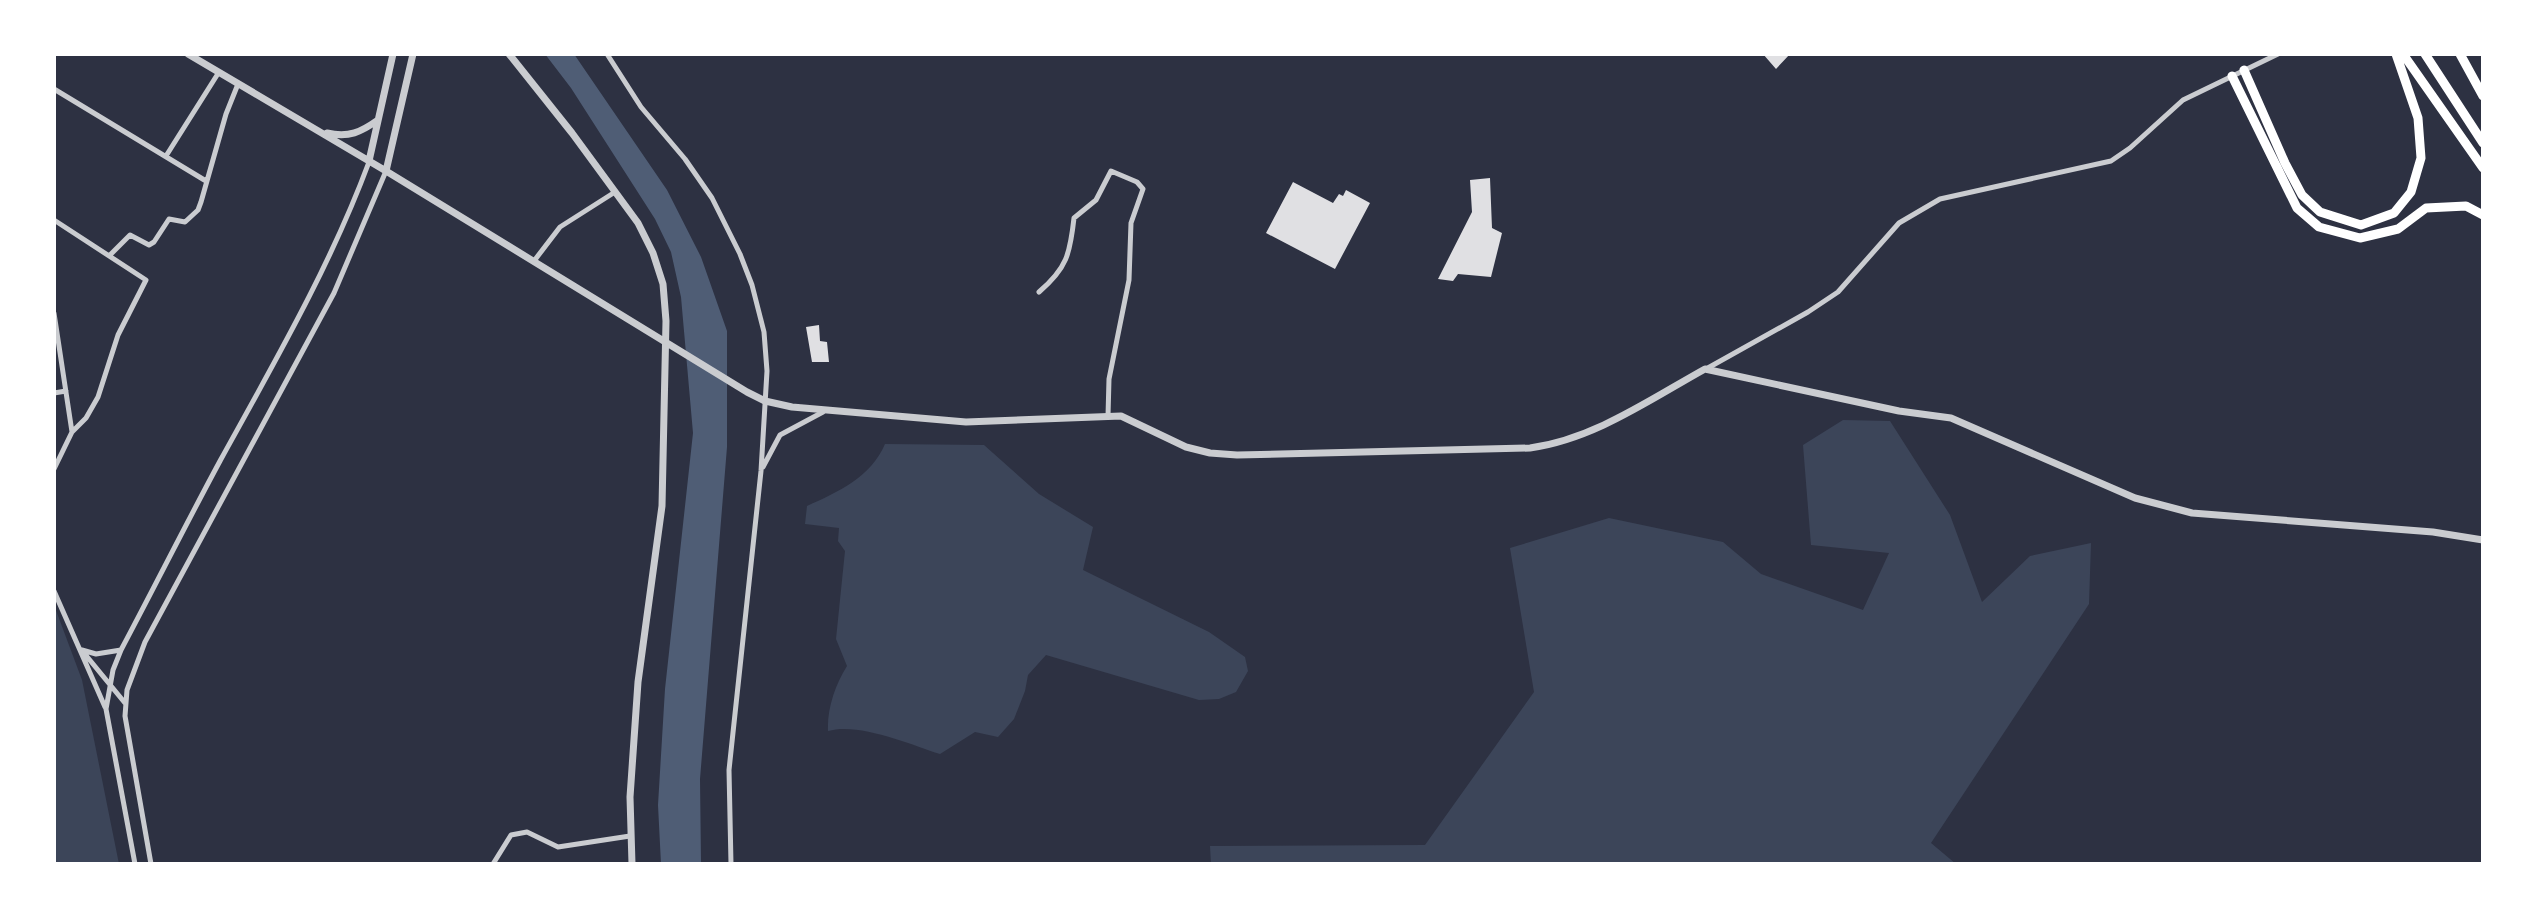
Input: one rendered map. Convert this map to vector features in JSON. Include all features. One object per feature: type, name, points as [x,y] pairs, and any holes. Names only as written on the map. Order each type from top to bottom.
[{"type":"highway","points":[[2244,70],[2302,195],[2320,212],[2361,225],[2394,213],[2411,192],[2421,158],[2418,118],[2396,54]]},
{"type":"highway","points":[[2403,54],[2483,168]]},
{"type":"highway","points":[[2425,54],[2483,143]]},
{"type":"highway","points":[[2460,54],[2483,96]]},
{"type":"highway","points":[[2232,76],[2297,208],[2319,227],[2360,238],[2398,229],[2426,208],[2466,206],[2483,215]]},
{"type":"street","points":[[188,54],[765,401],[823,412],[966,422],[1121,416],[1186,447],[1214,453],[1258,455],[1530,448],[1558,444],[1588,433],[1808,312],[1838,292],[1899,223],[1919,209],[1940,199],[2111,161],[2183,100],[2278,54]]},
{"type":"street","points":[[106,709],[110,683],[121,650],[339,237],[369,161],[393,54]]},
{"type":"street","points":[[151,864],[128,738],[125,703],[133,671],[145,642],[334,293],[386,171],[413,54]]},
{"type":"street","points":[[509,54],[581,144],[638,223],[653,253],[663,284],[666,321],[662,506],[638,682],[630,836],[632,864]]},
{"type":"street","points":[[607,54],[641,107],[697,173],[740,254],[764,332],[767,355],[761,471],[729,770],[731,864]]},
{"type":"street","points":[[166,156],[219,72]]},
{"type":"street","points":[[110,255],[130,235],[149,245],[169,219],[185,222],[198,210],[238,84]]},
{"type":"street","points":[[54,89],[206,181]]},
{"type":"street","points":[[318,131],[349,136],[379,119]]},
{"type":"street","points":[[1039,292],[1058,275],[1070,248],[1074,218],[1096,200],[1111,171],[1137,182],[1143,189],[1131,223],[1129,280],[1109,379],[1108,416]]},
{"type":"street","points":[[534,261],[560,227],[615,191]]},
{"type":"street","points":[[54,220],[146,280],[118,335],[98,397],[86,418],[72,432],[54,469]]},
{"type":"street","points":[[54,313],[72,432]]},
{"type":"street","points":[[1705,369],[1899,411],[1951,418],[2135,498],[2192,513],[2433,532],[2483,540]]},
{"type":"street","points":[[54,393],[66,391]]},
{"type":"street","points":[[761,471],[780,435],[823,412]]},
{"type":"street","points":[[54,591],[106,709],[135,864]]},
{"type":"street","points":[[81,650],[125,703]]},
{"type":"street","points":[[81,650],[96,654],[121,650]]},
{"type":"street","points":[[493,864],[511,835],[527,832],[558,847],[630,836]]},
{"type":"shaded area","points":[[545,54],[574,54],[667,190],[701,257],[727,331],[727,447],[700,779],[701,864],[661,864],[658,805],[665,689],[693,433],[681,297],[671,252],[655,219],[571,88]]},
{"type":"shaded area","points":[[1843,420],[1890,421],[1950,515],[1982,602],[2030,556],[2091,543],[2089,604],[1931,843],[1956,864],[1211,864],[1210,846],[1425,845],[1534,692],[1510,548],[1609,518],[1723,542],[1761,574],[1863,610],[1889,553],[1811,545],[1803,445]]},
{"type":"shaded area","points":[[885,444],[984,445],[1039,494],[1093,527],[1083,570],[1209,632],[1245,657],[1248,671],[1236,692],[1219,699],[1199,700],[1046,655],[1028,675],[1014,719],[998,737],[975,732],[940,754],[869,732],[854,729],[828,731],[833,697],[847,666],[836,639],[845,551],[838,541],[839,528],[805,524],[807,506],[842,489],[862,474],[879,456]]},
{"type":"shaded area","points":[[54,605],[82,680],[119,864],[54,864]]},
{"type":"building","points":[[1763,54],[1790,54],[1776,69]]},
{"type":"building","points":[[1490,178],[1492,228],[1502,233],[1491,277],[1458,274],[1453,281],[1438,279],[1472,212],[1470,180]]},
{"type":"building","points":[[1293,182],[1333,203],[1346,190],[1370,203],[1335,269],[1266,233]]},
{"type":"building","points":[[819,325],[820,341],[827,342],[829,362],[812,362],[806,327]]}]
